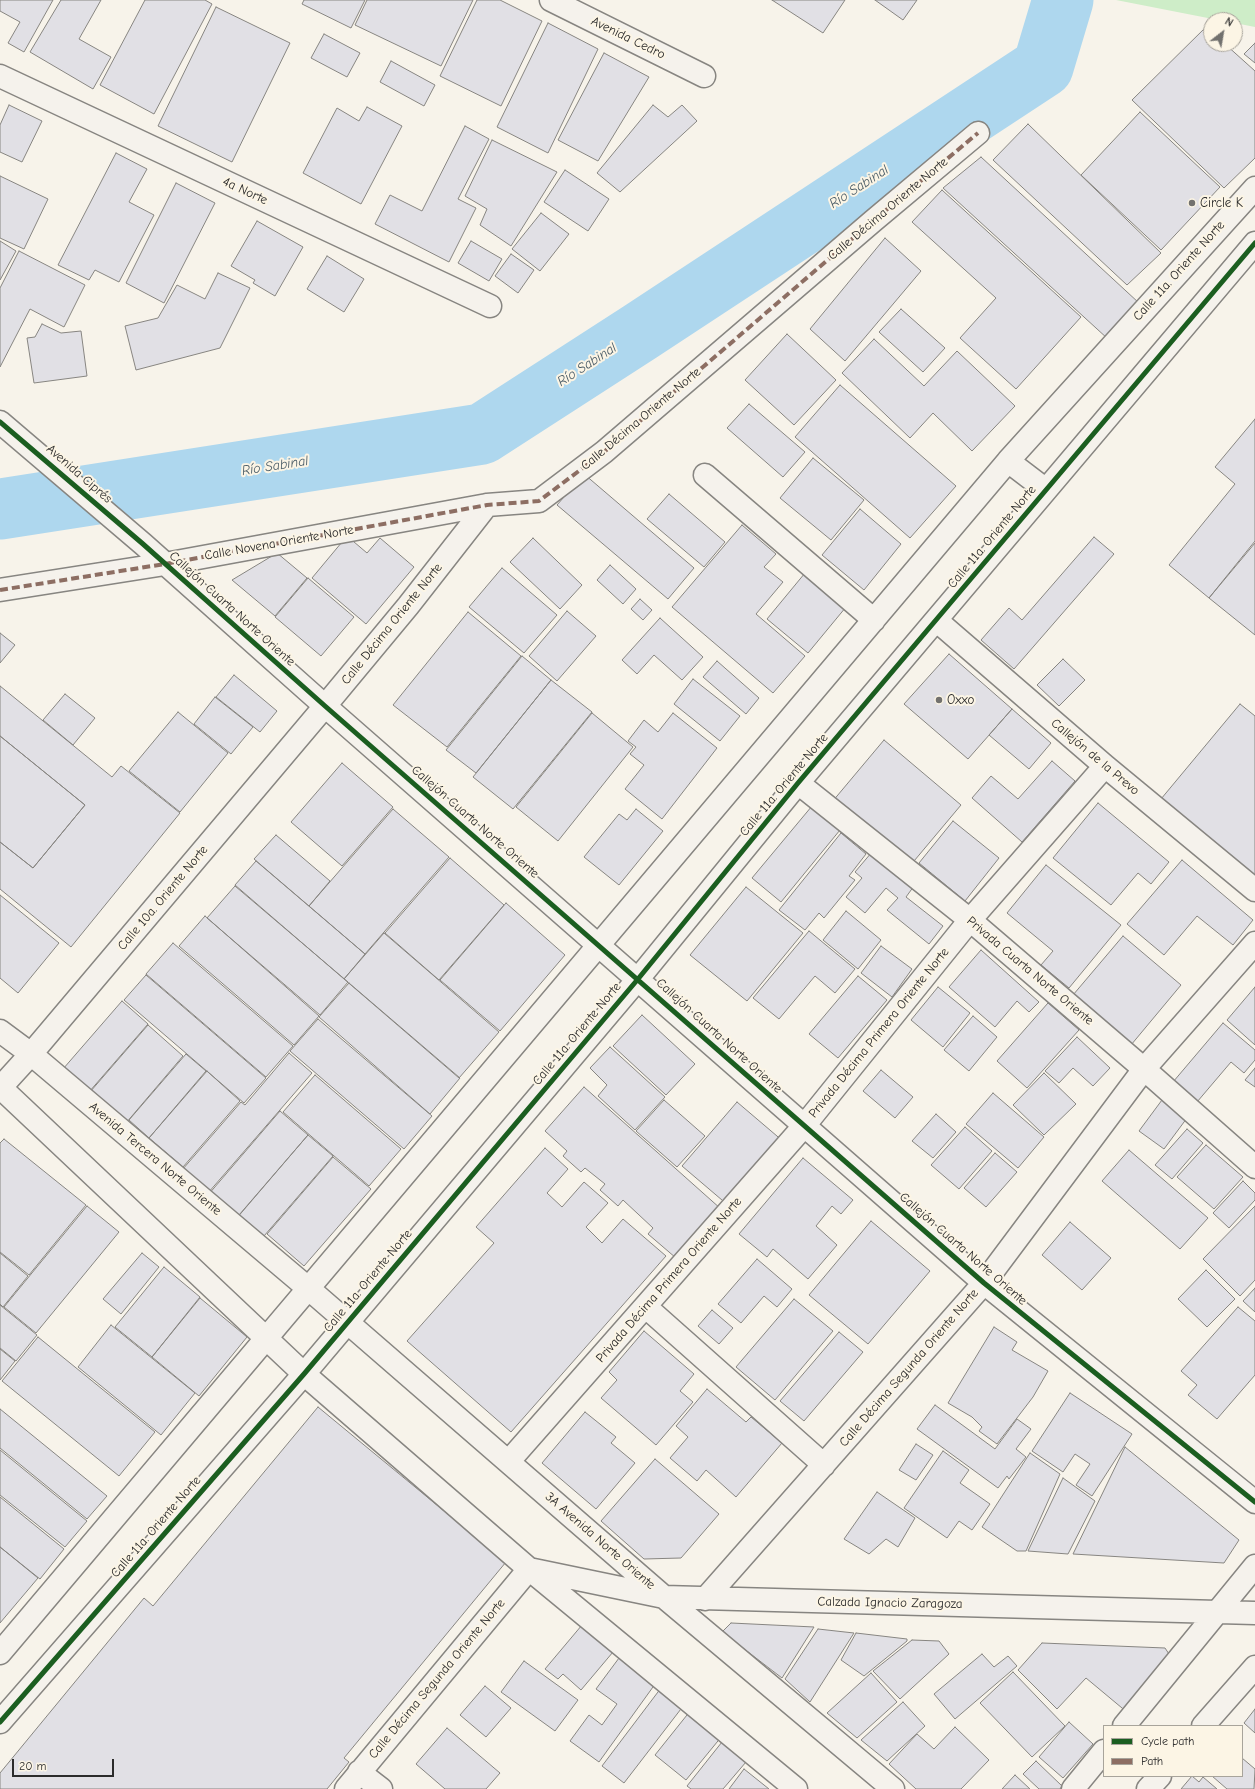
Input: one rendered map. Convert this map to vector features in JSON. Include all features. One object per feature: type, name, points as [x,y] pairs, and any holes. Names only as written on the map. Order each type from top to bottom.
[{"type":"street","name":"Avenida Cedro","points":[[552,0],[704,76]]},
{"type":"street","name":"4a Norte","points":[[0,76],[490,306]]},
{"type":"street","name":"Calle Décima Oriente Norte","points":[[325,706],[408,606],[487,505],[539,501],[604,452],[867,226],[978,133]]},
{"type":"street","name":"Calle 11a. Oriente Norte","points":[[0,1653],[1008,461],[1255,188]]},
{"type":"street","name":"Calle 11a. Oriente Norte","points":[[0,1722],[304,1374],[638,979],[798,783],[1255,243]]},
{"type":"street","name":"Avenida Ciprés","points":[[4,425],[143,544]]},
{"type":"street","points":[[1008,461],[1046,490]]},
{"type":"street","points":[[705,475],[874,620]]},
{"type":"street","name":"Calle Novena Oriente Norte","points":[[0,590],[165,564],[487,505]]},
{"type":"street","name":"Callejón Cuarta Norte Oriente","points":[[143,544],[325,706],[599,944],[984,1283],[1255,1502]]},
{"type":"street","name":"Callejón de la Prevo","points":[[936,620],[1105,766],[1255,890]]},
{"type":"street","name":"Calle 10a. Oriente Norte","points":[[0,1087],[31,1054],[325,706]]},
{"type":"street","name":"Privada Décima Primera Oriente Norte","points":[[509,1461],[646,1308],[804,1126],[970,920],[1105,766]]},
{"type":"street","name":"Privada Cuarta Norte Oriente","points":[[798,783],[970,920],[1144,1069],[1255,1167]]},
{"type":"street","name":"Calle Décima Segunda Oriente Norte","points":[[705,1599],[984,1283],[1144,1069],[1255,943]]},
{"type":"street","name":"Avenida Tercera Norte Oriente","points":[[0,1031],[31,1054],[309,1289]]},
{"type":"street","points":[[0,1087],[304,1374],[529,1569],[796,1789]]},
{"type":"street","name":"3A Avenida Norte Oriente","points":[[309,1289],[664,1597],[893,1789]]},
{"type":"street","points":[[646,1308],[824,1465]]},
{"type":"street","points":[[1125,1725],[1255,1566]]},
{"type":"street","name":"Calle Décima Segunda Oriente Norte","points":[[346,1789],[529,1569]]},
{"type":"street","name":"Calzada Ignacio Zaragoza","points":[[529,1569],[664,1597],[1255,1613]]},
{"type":"street","points":[[1205,1725],[1255,1667]]},
{"type":"street","points":[[1073,1789],[1103,1752]]},
{"type":"street","points":[[359,1772],[381,1789]]},
{"type":"street","points":[[1148,1789],[1159,1777]]},
{"type":"green space","points":[[1116,0],[1255,0],[1255,27],[1243,25],[1243,12],[1203,12],[1203,17]]},
{"type":"building","points":[[0,0],[53,0],[24,52],[8,43],[20,22],[0,11]]},
{"type":"building","points":[[61,0],[101,0],[79,39],[111,57],[93,89],[30,52]]},
{"type":"building","points":[[145,0],[205,0],[212,4],[154,114],[100,85]]},
{"type":"building","points":[[304,0],[365,0],[351,28],[302,4]]},
{"type":"building","points":[[367,0],[473,0],[441,66],[355,25]]},
{"type":"building","points":[[477,0],[500,0],[542,21],[501,106],[440,76]]},
{"type":"building","points":[[772,0],[845,0],[823,33]]},
{"type":"building","points":[[875,0],[917,0],[903,20]]},
{"type":"building","points":[[216,7],[290,43],[232,162],[158,126]]},
{"type":"building","points":[[548,23],[598,49],[548,153],[497,127]]},
{"type":"building","points":[[1203,30],[1203,52],[1234,52],[1255,71],[1255,158],[1224,188],[1132,100]]},
{"type":"building","points":[[324,34],[360,53],[347,77],[311,58]]},
{"type":"building","points":[[1255,43],[1255,63],[1244,54]]},
{"type":"building","points":[[604,53],[649,77],[598,161],[558,140]]},
{"type":"building","points":[[391,61],[435,85],[424,106],[380,82]]},
{"type":"building","points":[[9,105],[42,121],[22,162],[0,152],[0,125]]},
{"type":"building","points":[[653,105],[668,117],[682,105],[697,121],[620,192],[597,173]]},
{"type":"building","points":[[367,107],[402,126],[361,204],[303,173],[337,108],[359,121]]},
{"type":"building","points":[[1140,112],[1220,187],[1161,250],[1081,175]]},
{"type":"building","points":[[1028,124],[1161,253],[1127,285],[993,160]]},
{"type":"building","points":[[465,126],[489,139],[458,199],[476,208],[449,262],[375,224],[390,195],[422,211]]},
{"type":"building","points":[[492,140],[557,172],[511,246],[480,225],[487,209],[465,196]]},
{"type":"building","points":[[116,153],[147,169],[129,202],[154,215],[119,282],[95,270],[89,280],[58,265]]},
{"type":"building","points":[[981,157],[1139,303],[1108,339],[943,188]]},
{"type":"building","points":[[565,170],[609,199],[588,231],[544,202]]},
{"type":"building","points":[[0,176],[48,199],[24,249],[0,238]]},
{"type":"building","points":[[176,183],[215,203],[164,303],[126,283]]},
{"type":"building","points":[[942,190],[1081,317],[1016,389],[960,338],[996,298],[912,222]]},
{"type":"building","points":[[541,213],[569,234],[540,271],[512,249]]},
{"type":"building","points":[[257,221],[303,247],[275,296],[253,283],[255,280],[231,266]]},
{"type":"building","points":[[885,238],[921,271],[845,361],[810,329]]},
{"type":"building","points":[[0,241],[16,251],[0,280]]},
{"type":"building","points":[[471,241],[502,259],[489,281],[458,263]]},
{"type":"building","points":[[19,251],[85,285],[64,327],[30,309],[0,367],[0,288]]},
{"type":"building","points":[[511,254],[534,270],[518,293],[495,276]]},
{"type":"building","points":[[327,256],[364,279],[344,312],[307,289]]},
{"type":"building","points":[[218,273],[250,288],[220,348],[136,370],[125,326],[158,318],[177,285],[205,299]]},
{"type":"building","points":[[901,309],[945,348],[923,372],[879,332]]},
{"type":"building","points":[[42,324],[61,333],[81,331],[87,376],[34,383],[27,338],[35,337]]},
{"type":"building","points":[[787,334],[836,380],[794,425],[745,380]]},
{"type":"building","points":[[874,339],[924,386],[957,351],[1015,406],[972,451],[933,413],[910,438],[842,373]]},
{"type":"building","points":[[840,385],[956,486],[910,538],[795,437]]},
{"type":"building","points":[[749,404],[805,452],[783,477],[727,428]]},
{"type":"building","points":[[1255,419],[1255,541],[1209,598],[1169,565],[1235,484],[1215,467]]},
{"type":"building","points":[[813,458],[864,500],[831,540],[780,498]]},
{"type":"building","points":[[584,474],[694,568],[668,599],[557,505]]},
{"type":"building","points":[[669,494],[725,542],[704,567],[647,519]]},
{"type":"building","points":[[860,509],[901,544],[864,590],[822,555]]},
{"type":"building","points":[[742,525],[776,554],[764,567],[783,582],[756,614],[805,656],[773,693],[672,607]]},
{"type":"building","points":[[347,536],[367,553],[380,538],[414,567],[366,624],[312,578]]},
{"type":"building","points":[[1094,537],[1114,554],[1014,669],[981,640],[1009,608],[1022,620]]},
{"type":"building","points":[[533,538],[582,585],[560,609],[510,562]]},
{"type":"building","points":[[1255,543],[1255,635],[1209,598]]},
{"type":"building","points":[[277,553],[307,578],[275,616],[232,580]]},
{"type":"building","points":[[610,565],[636,589],[623,604],[597,580]]},
{"type":"building","points":[[502,568],[557,615],[524,653],[469,607]]},
{"type":"building","points":[[805,573],[846,607],[808,653],[767,619]]},
{"type":"building","points":[[308,578],[354,617],[321,656],[275,617]]},
{"type":"building","points":[[640,599],[652,610],[643,620],[631,609]]},
{"type":"building","points":[[567,611],[596,636],[557,681],[529,656]]},
{"type":"building","points":[[468,612],[521,656],[447,747],[393,705]]},
{"type":"building","points":[[660,618],[703,657],[682,680],[654,655],[637,674],[622,660]]},
{"type":"building","points":[[0,633],[15,645],[0,663]]},
{"type":"building","points":[[949,654],[1012,709],[968,759],[904,704]]},
{"type":"building","points":[[522,656],[551,680],[476,773],[446,750]]},
{"type":"building","points":[[1063,659],[1085,680],[1059,706],[1037,685]]},
{"type":"building","points":[[717,661],[759,698],[746,714],[703,677]]},
{"type":"building","points":[[234,675],[277,711],[260,732],[216,697]]},
{"type":"building","points":[[693,679],[740,716],[720,741],[674,704]]},
{"type":"building","points":[[551,680],[592,712],[513,809],[473,777]]},
{"type":"building","points":[[0,686],[112,777],[121,766],[180,813],[71,947],[0,889],[0,842],[33,868],[85,805],[0,736]]},
{"type":"building","points":[[65,694],[95,718],[73,745],[43,720]]},
{"type":"building","points":[[215,697],[253,727],[231,754],[194,724]]},
{"type":"building","points":[[1240,704],[1255,716],[1255,877],[1161,799]]},
{"type":"building","points":[[1012,709],[1051,743],[1029,769],[989,735]]},
{"type":"building","points":[[178,712],[228,753],[180,812],[129,771]]},
{"type":"building","points":[[592,713],[633,747],[558,841],[516,807]]},
{"type":"building","points":[[673,713],[717,748],[662,819],[625,789],[644,765],[630,754],[636,747],[628,741],[644,720],[658,732]]},
{"type":"building","points":[[0,736],[85,805],[33,868],[0,842]]},
{"type":"building","points":[[884,740],[961,805],[909,867],[832,802]]},
{"type":"building","points":[[1052,761],[1075,781],[1022,842],[972,798],[991,776],[1018,799]]},
{"type":"building","points":[[342,763],[393,807],[342,866],[291,822]]},
{"type":"building","points":[[1098,803],[1169,862],[1151,884],[1138,873],[1111,905],[1053,858]]},
{"type":"building","points":[[812,806],[840,830],[781,902],[752,878]]},
{"type":"building","points":[[393,809],[449,857],[365,954],[309,906]]},
{"type":"building","points":[[636,809],[663,831],[619,885],[584,857],[619,814],[627,820]]},
{"type":"building","points":[[953,821],[999,858],[965,901],[919,863]]},
{"type":"building","points":[[841,833],[866,854],[849,876],[855,880],[824,918],[819,913],[805,930],[779,910]]},
{"type":"building","points":[[276,835],[330,881],[309,906],[254,859]]},
{"type":"building","points":[[872,852],[914,886],[906,897],[943,926],[929,944],[887,910],[898,898],[886,888],[865,913],[846,897],[862,878],[855,872]]},
{"type":"building","points":[[450,858],[504,905],[439,980],[385,933]]},
{"type":"building","points":[[1182,860],[1253,920],[1233,945],[1197,916],[1164,955],[1127,924]]},
{"type":"building","points":[[256,861],[365,954],[344,979],[235,885]]},
{"type":"building","points":[[1046,865],[1121,925],[1069,988],[1041,965],[1053,951],[1007,913]]},
{"type":"building","points":[[235,886],[348,982],[320,1015],[207,918]]},
{"type":"building","points":[[746,887],[803,933],[747,1001],[690,955]]},
{"type":"building","points":[[0,895],[59,943],[18,993],[0,978]]},
{"type":"building","points":[[506,903],[565,955],[500,1031],[440,980]]},
{"type":"building","points":[[846,911],[881,940],[858,969],[823,940]]},
{"type":"building","points":[[205,916],[319,1016],[294,1045],[179,946]]},
{"type":"building","points":[[809,931],[855,969],[835,993],[815,976],[779,1019],[753,998]]},
{"type":"building","points":[[384,933],[499,1032],[459,1078],[344,979]]},
{"type":"building","points":[[1123,936],[1181,985],[1131,1045],[1073,995]]},
{"type":"building","points":[[173,943],[293,1046],[266,1077],[146,974]]},
{"type":"building","points":[[881,946],[912,969],[892,997],[861,973]]},
{"type":"building","points":[[981,950],[1039,1002],[1029,1012],[1017,1001],[995,1027],[949,987]]},
{"type":"building","points":[[146,975],[266,1078],[244,1103],[124,1000]]},
{"type":"building","points":[[858,976],[887,1000],[838,1058],[809,1034]]},
{"type":"building","points":[[349,983],[460,1078],[430,1114],[319,1017]]},
{"type":"building","points":[[938,987],[970,1013],[943,1047],[911,1020]]},
{"type":"building","points":[[1255,987],[1255,1045],[1227,1020]]},
{"type":"building","points":[[122,1001],[148,1024],[89,1092],[63,1069]]},
{"type":"building","points":[[1048,1003],[1079,1030],[1027,1088],[997,1061]]},
{"type":"building","points":[[642,1015],[695,1064],[666,1095],[613,1046]]},
{"type":"building","points":[[973,1016],[997,1037],[969,1071],[944,1050]]},
{"type":"building","points":[[318,1019],[432,1116],[404,1149],[290,1051]]},
{"type":"building","points":[[1223,1023],[1255,1050],[1255,1060],[1244,1073],[1231,1062],[1197,1102],[1173,1082]]},
{"type":"building","points":[[148,1025],[183,1056],[126,1123],[90,1092]]},
{"type":"building","points":[[1077,1037],[1110,1068],[1093,1086],[1073,1068],[1059,1083],[1045,1071]]},
{"type":"building","points":[[610,1047],[665,1097],[635,1130],[598,1096],[607,1085],[590,1068]]},
{"type":"building","points":[[289,1053],[312,1073],[208,1193],[182,1170],[241,1102],[245,1105]]},
{"type":"building","points":[[186,1054],[206,1071],[149,1138],[129,1120]]},
{"type":"building","points":[[1255,1068],[1255,1087],[1245,1080]]},
{"type":"building","points":[[881,1070],[913,1097],[895,1118],[863,1091]]},
{"type":"building","points":[[207,1071],[240,1101],[183,1167],[149,1138]]},
{"type":"building","points":[[1044,1073],[1076,1104],[1044,1135],[1013,1105]]},
{"type":"building","points":[[315,1075],[401,1149],[369,1186],[283,1112]]},
{"type":"building","points":[[584,1087],[721,1209],[676,1258],[648,1234],[653,1228],[623,1200],[618,1206],[600,1190],[605,1184],[585,1168],[581,1172],[563,1156],[567,1151],[545,1131]]},
{"type":"building","points":[[993,1093],[1044,1137],[1018,1168],[966,1124]]},
{"type":"building","points":[[664,1100],[705,1136],[677,1167],[636,1131]]},
{"type":"building","points":[[1162,1100],[1187,1118],[1164,1149],[1139,1131]]},
{"type":"building","points":[[737,1102],[784,1142],[729,1206],[682,1166]]},
{"type":"building","points":[[280,1111],[308,1135],[236,1219],[208,1195]]},
{"type":"building","points":[[936,1114],[956,1132],[933,1158],[912,1141]]},
{"type":"building","points":[[965,1127],[992,1151],[959,1189],[931,1165]]},
{"type":"building","points":[[1187,1129],[1203,1143],[1172,1179],[1155,1165]]},
{"type":"building","points":[[308,1135],[333,1156],[264,1236],[239,1215]]},
{"type":"building","points":[[4,1139],[86,1205],[29,1275],[0,1252],[0,1143]]},
{"type":"building","points":[[1206,1145],[1243,1177],[1214,1209],[1177,1177]]},
{"type":"building","points":[[545,1148],[568,1169],[547,1193],[562,1207],[584,1182],[608,1203],[586,1227],[602,1243],[623,1219],[666,1256],[511,1432],[407,1341],[494,1243],[476,1227]]},
{"type":"building","points":[[1129,1150],[1208,1218],[1180,1249],[1102,1181]]},
{"type":"building","points":[[995,1153],[1017,1172],[986,1207],[964,1188]]},
{"type":"building","points":[[333,1157],[371,1189],[304,1266],[267,1234]]},
{"type":"building","points":[[803,1158],[853,1200],[841,1214],[832,1206],[816,1226],[837,1245],[808,1279],[773,1249],[767,1257],[739,1234]]},
{"type":"building","points":[[1243,1181],[1255,1193],[1255,1200],[1229,1228],[1213,1213]]},
{"type":"building","points":[[87,1206],[119,1232],[36,1333],[4,1307]]},
{"type":"building","points":[[1255,1206],[1255,1280],[1240,1296],[1203,1259]]},
{"type":"building","points":[[871,1221],[930,1271],[868,1344],[809,1295]]},
{"type":"building","points":[[1070,1222],[1111,1258],[1082,1290],[1042,1255]]},
{"type":"building","points":[[0,1253],[28,1276],[3,1307],[0,1304]]},
{"type":"building","points":[[142,1253],[159,1267],[121,1314],[103,1299]]},
{"type":"building","points":[[757,1259],[792,1289],[777,1307],[764,1296],[741,1323],[718,1304]]},
{"type":"building","points":[[164,1267],[200,1297],[152,1357],[115,1327]]},
{"type":"building","points":[[1206,1270],[1235,1299],[1207,1327],[1178,1299]]},
{"type":"building","points":[[1255,1288],[1255,1312],[1243,1301]]},
{"type":"building","points":[[200,1298],[247,1337],[199,1396],[152,1357]]},
{"type":"building","points":[[794,1299],[833,1331],[775,1400],[736,1367]]},
{"type":"building","points":[[0,1305],[37,1335],[16,1361],[0,1348]]},
{"type":"building","points":[[1238,1307],[1255,1321],[1255,1375],[1217,1419],[1188,1395],[1197,1385],[1181,1371]]},
{"type":"building","points":[[712,1310],[733,1328],[719,1344],[698,1326]]},
{"type":"building","points":[[111,1325],[195,1393],[161,1435],[78,1367]]},
{"type":"building","points":[[994,1327],[1017,1342],[1012,1350],[1048,1371],[1033,1397],[997,1444],[979,1431],[982,1427],[972,1417],[948,1403]]},
{"type":"building","points":[[644,1331],[694,1374],[680,1391],[693,1402],[656,1445],[601,1398],[617,1380],[609,1372]]},
{"type":"building","points":[[839,1332],[863,1352],[804,1421],[780,1401]]},
{"type":"building","points":[[38,1337],[155,1432],[119,1476],[2,1381]]},
{"type":"building","points":[[0,1349],[15,1361],[0,1380]]},
{"type":"building","points":[[707,1389],[746,1422],[751,1417],[782,1443],[736,1497],[706,1470],[697,1481],[670,1458],[688,1437],[676,1426]]},
{"type":"building","points":[[1070,1393],[1132,1434],[1092,1496],[1076,1485],[1090,1464],[1075,1454],[1063,1472],[1032,1451]]},
{"type":"building","points":[[935,1405],[995,1449],[1017,1419],[1031,1429],[1016,1449],[1026,1457],[1009,1479],[1007,1476],[998,1488],[917,1429]]},
{"type":"building","points":[[318,1407],[506,1562],[344,1758],[349,1762],[327,1789],[0,1789],[0,1773],[144,1598],[153,1606]]},
{"type":"building","points":[[0,1409],[107,1496],[87,1519],[0,1448]]},
{"type":"building","points":[[585,1412],[616,1437],[611,1443],[635,1463],[596,1509],[542,1463]]},
{"type":"building","points":[[916,1444],[933,1455],[916,1480],[899,1470]]},
{"type":"building","points":[[1125,1447],[1239,1540],[1224,1563],[1073,1554]]},
{"type":"building","points":[[0,1450],[87,1521],[65,1547],[0,1495]]},
{"type":"building","points":[[943,1451],[969,1470],[960,1483],[990,1504],[972,1530],[959,1521],[947,1538],[904,1508]]},
{"type":"building","points":[[1030,1453],[1060,1474],[1026,1551],[1017,1551],[982,1527]]},
{"type":"building","points":[[655,1459],[719,1514],[681,1558],[644,1559],[601,1521]]},
{"type":"building","points":[[1063,1478],[1095,1501],[1068,1554],[1028,1551]]},
{"type":"building","points":[[877,1492],[915,1518],[898,1547],[886,1539],[869,1554],[844,1539]]},
{"type":"building","points":[[0,1497],[64,1549],[40,1579],[0,1547]]},
{"type":"building","points":[[0,1547],[38,1578],[0,1623]]},
{"type":"building","points":[[731,1623],[814,1627],[782,1678],[722,1632]]},
{"type":"building","points":[[582,1625],[613,1652],[581,1690],[563,1674],[558,1679],[545,1669]]},
{"type":"building","points":[[818,1629],[854,1633],[810,1702],[785,1679]]},
{"type":"building","points":[[856,1633],[907,1639],[907,1641],[864,1676],[841,1660]]},
{"type":"building","points":[[912,1640],[939,1641],[949,1654],[900,1699],[873,1671]]},
{"type":"building","points":[[1042,1643],[1165,1648],[1171,1657],[1128,1713],[1086,1678],[1057,1709],[1018,1670]]},
{"type":"building","points":[[622,1654],[658,1680],[599,1762],[570,1741],[589,1715],[602,1725],[617,1704],[596,1689]]},
{"type":"building","points":[[982,1654],[994,1667],[1008,1656],[1017,1666],[955,1719],[934,1694]]},
{"type":"building","points":[[524,1661],[578,1700],[555,1731],[501,1692]]},
{"type":"building","points":[[1013,1672],[1065,1726],[1032,1757],[980,1703]]},
{"type":"building","points":[[871,1673],[897,1702],[857,1738],[827,1713]]},
{"type":"building","points":[[485,1686],[511,1708],[486,1737],[460,1715]]},
{"type":"building","points":[[661,1688],[684,1705],[624,1783],[602,1766]]},
{"type":"building","points":[[903,1702],[925,1726],[887,1761],[861,1740]]},
{"type":"building","points":[[1255,1709],[1255,1733],[1244,1723]]},
{"type":"building","points":[[691,1710],[722,1736],[686,1780],[655,1755]]},
{"type":"building","points":[[1069,1722],[1093,1744],[1063,1778],[1039,1757]]},
{"type":"building","points":[[955,1727],[989,1760],[961,1789],[916,1789],[889,1764],[917,1734],[934,1749]]},
{"type":"building","points":[[447,1728],[500,1773],[486,1789],[445,1789],[416,1764]]},
{"type":"building","points":[[722,1742],[746,1762],[723,1789],[691,1789],[687,1786]]},
{"type":"building","points":[[1243,1759],[1255,1769],[1254,1789],[1227,1789],[1213,1777],[1243,1777]]},
{"type":"building","points":[[1036,1761],[1062,1786],[1060,1789],[1039,1789],[1023,1774]]},
{"type":"building","points":[[744,1769],[769,1789],[729,1789]]},
{"type":"building","points":[[1015,1775],[1030,1789],[1002,1789]]},
{"type":"building","points":[[1191,1777],[1199,1782],[1203,1777],[1217,1789],[1181,1789]]},
{"type":"waterway","name":"Río Sabinal","points":[[0,509],[482,434],[1043,67],[1063,0]]},
{"type":"marked path","points":[[0,590],[165,564],[487,505],[539,501],[604,452],[978,133]]},
{"type":"cycle path","points":[[0,1722],[304,1374],[638,979],[798,783],[1255,243]]},
{"type":"cycle path","points":[[0,422],[143,544],[325,706],[984,1283],[1255,1502]]},
{"type":"place","name":"Circle K","points":[[1192,203]]},
{"type":"place","name":"Oxxo","points":[[939,700]]}]
